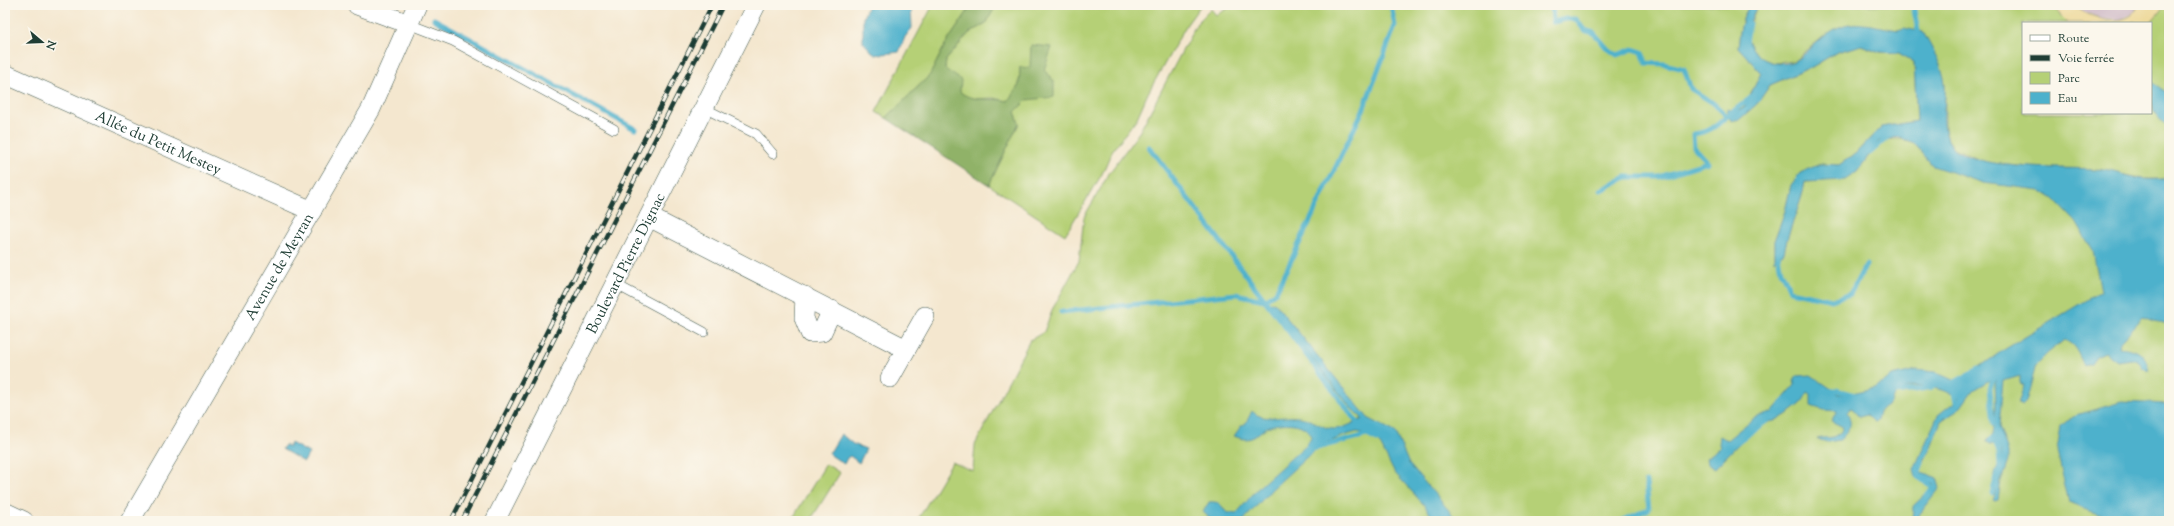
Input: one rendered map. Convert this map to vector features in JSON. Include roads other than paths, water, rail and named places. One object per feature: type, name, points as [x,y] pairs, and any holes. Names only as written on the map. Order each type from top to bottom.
[{"type":"street","points":[[357,5],[409,24]]},
{"type":"street","name":"Avenue de Meyran","points":[[130,521],[371,109],[417,5]]},
{"type":"street","name":"Boulevard Pierre Dignac","points":[[495,521],[756,5]]},
{"type":"street","name":"Allée du Petit Mestey","points":[[5,74],[312,211]]},
{"type":"street","points":[[649,217],[906,348]]},
{"type":"street","points":[[805,296],[804,318],[810,333],[822,332],[832,310]]},
{"type":"street","points":[[890,378],[925,316]]},
{"type":"street","points":[[5,512],[24,521]]},
{"type":"lane","points":[[409,24],[453,41],[614,129]]},
{"type":"lane","points":[[704,108],[756,134],[773,154]]},
{"type":"lane","points":[[615,284],[704,332]]},
{"type":"water","points":[[868,5],[911,5],[912,28],[905,37],[899,52],[875,55],[863,42],[863,18]]},
{"type":"water","points":[[1750,5],[1756,8],[1749,25],[1747,35],[1751,46],[1758,56],[1768,61],[1784,64],[1801,57],[1827,34],[1841,26],[1850,24],[1867,24],[1898,30],[1904,28],[1923,32],[1937,57],[1944,78],[1944,126],[1948,140],[1957,150],[1973,158],[2015,166],[2096,169],[2146,179],[2168,179],[2165,177],[2169,171],[2169,324],[2153,321],[2143,317],[2120,342],[2119,347],[2131,349],[2140,353],[2145,360],[2149,371],[2143,369],[2138,361],[2131,359],[2117,361],[2105,352],[2096,356],[2091,363],[2084,365],[2074,347],[2064,340],[2036,365],[2026,402],[2022,406],[2018,404],[2024,385],[2020,383],[2020,376],[2003,381],[1999,426],[2008,452],[2008,461],[2001,481],[1998,500],[1993,500],[1995,490],[1995,474],[2002,457],[2002,453],[1998,445],[1990,444],[1986,441],[1993,434],[1996,407],[1995,380],[1988,381],[1973,390],[1961,407],[1941,421],[1929,452],[1918,472],[1937,478],[1940,488],[1919,515],[1919,521],[1912,521],[1913,506],[1934,486],[1934,484],[1916,478],[1914,469],[1938,415],[1958,399],[1957,396],[1942,390],[1917,386],[1901,391],[1894,396],[1886,407],[1879,411],[1877,421],[1874,422],[1867,415],[1859,417],[1853,410],[1850,409],[1847,412],[1850,420],[1850,427],[1848,430],[1840,440],[1827,442],[1817,439],[1835,436],[1843,427],[1831,421],[1837,411],[1823,410],[1811,406],[1811,394],[1808,392],[1801,404],[1792,411],[1778,420],[1757,425],[1715,468],[1707,463],[1706,458],[1720,448],[1720,436],[1727,440],[1754,418],[1771,413],[1795,385],[1794,381],[1797,376],[1811,375],[1839,394],[1847,394],[1875,388],[1892,376],[1917,370],[1935,372],[1953,380],[1960,381],[2002,351],[2101,291],[2093,251],[2076,222],[2054,199],[2040,190],[1983,183],[1933,166],[1914,143],[1898,137],[1879,141],[1857,172],[1845,180],[1805,182],[1801,200],[1788,235],[1784,253],[1774,261],[1774,241],[1785,211],[1791,185],[1800,173],[1820,164],[1839,165],[1855,154],[1881,127],[1917,121],[1914,63],[1899,53],[1880,52],[1861,45],[1837,52],[1812,67],[1770,85],[1757,104],[1740,119],[1731,121],[1727,109],[1738,111],[1744,108],[1761,73],[1738,47],[1743,20]]},
{"type":"water","points":[[2152,83],[2169,94],[2169,127],[2158,116],[2153,108]]},
{"type":"water","points":[[1274,302],[1368,418],[1395,432],[1409,464],[1458,521],[1435,521],[1425,506],[1394,472],[1381,446],[1371,435],[1357,432],[1343,436],[1318,447],[1272,489],[1243,521],[1213,521],[1203,512],[1209,502],[1215,502],[1219,504],[1226,512],[1236,514],[1260,486],[1307,444],[1311,437],[1304,428],[1300,425],[1294,424],[1270,426],[1255,436],[1247,439],[1234,436],[1241,426],[1246,423],[1252,411],[1257,415],[1268,418],[1304,418],[1330,429],[1344,427],[1361,420],[1361,417],[1352,409],[1269,304]]},
{"type":"water","points":[[2121,402],[2169,404],[2169,521],[2151,521],[2145,515],[2114,520],[2069,503],[2057,451],[2061,426],[2073,416]]},
{"type":"water","points":[[841,434],[853,444],[866,449],[859,463],[850,456],[844,464],[829,454]]},
{"type":"water","points":[[291,443],[309,453],[304,462],[282,449],[285,445],[289,447]]},
{"type":"waterway","points":[[1061,312],[1236,294],[1264,300],[1276,292],[1363,110],[1395,26],[1391,5]]},
{"type":"waterway","points":[[1552,5],[1553,22],[1566,19],[1576,19],[1584,30],[1594,33],[1606,47],[1617,55],[1633,49],[1642,52],[1646,63],[1664,64],[1684,69],[1691,89],[1713,103],[1727,116],[1752,97]]},
{"type":"waterway","points":[[1913,5],[1919,36]]},
{"type":"waterway","points":[[434,19],[635,129]]},
{"type":"waterway","points":[[1746,43],[1749,23]]},
{"type":"waterway","points":[[1601,190],[1626,177],[1659,177],[1708,162],[1694,147],[1693,134],[1704,132],[1712,128],[1727,116]]},
{"type":"waterway","points":[[1870,153],[1888,137]]},
{"type":"waterway","points":[[1149,147],[1367,435]]},
{"type":"waterway","points":[[1777,251],[1781,271],[1790,291],[1832,300],[1850,294],[1866,265]]},
{"type":"waterway","points":[[1953,383],[1979,369]]},
{"type":"waterway","points":[[1994,375],[1990,388],[1994,423]]},
{"type":"waterway","points":[[1896,393],[1933,387]]},
{"type":"waterway","points":[[1953,389],[1957,405],[1954,407]]},
{"type":"waterway","points":[[1829,391],[1836,390],[1855,395]]},
{"type":"waterway","points":[[1737,442],[1768,420]]},
{"type":"waterway","points":[[1312,449],[1367,435],[1379,441]]},
{"type":"waterway","points":[[1992,493],[2000,467],[1999,451],[1994,439]]},
{"type":"waterway","points":[[1922,461],[1918,477],[1933,487],[1927,495]]},
{"type":"waterway","points":[[1621,521],[1649,509],[1646,482]]},
{"type":"railway","points":[[451,521],[712,5]]},
{"type":"railway","points":[[462,521],[723,5]]}]
